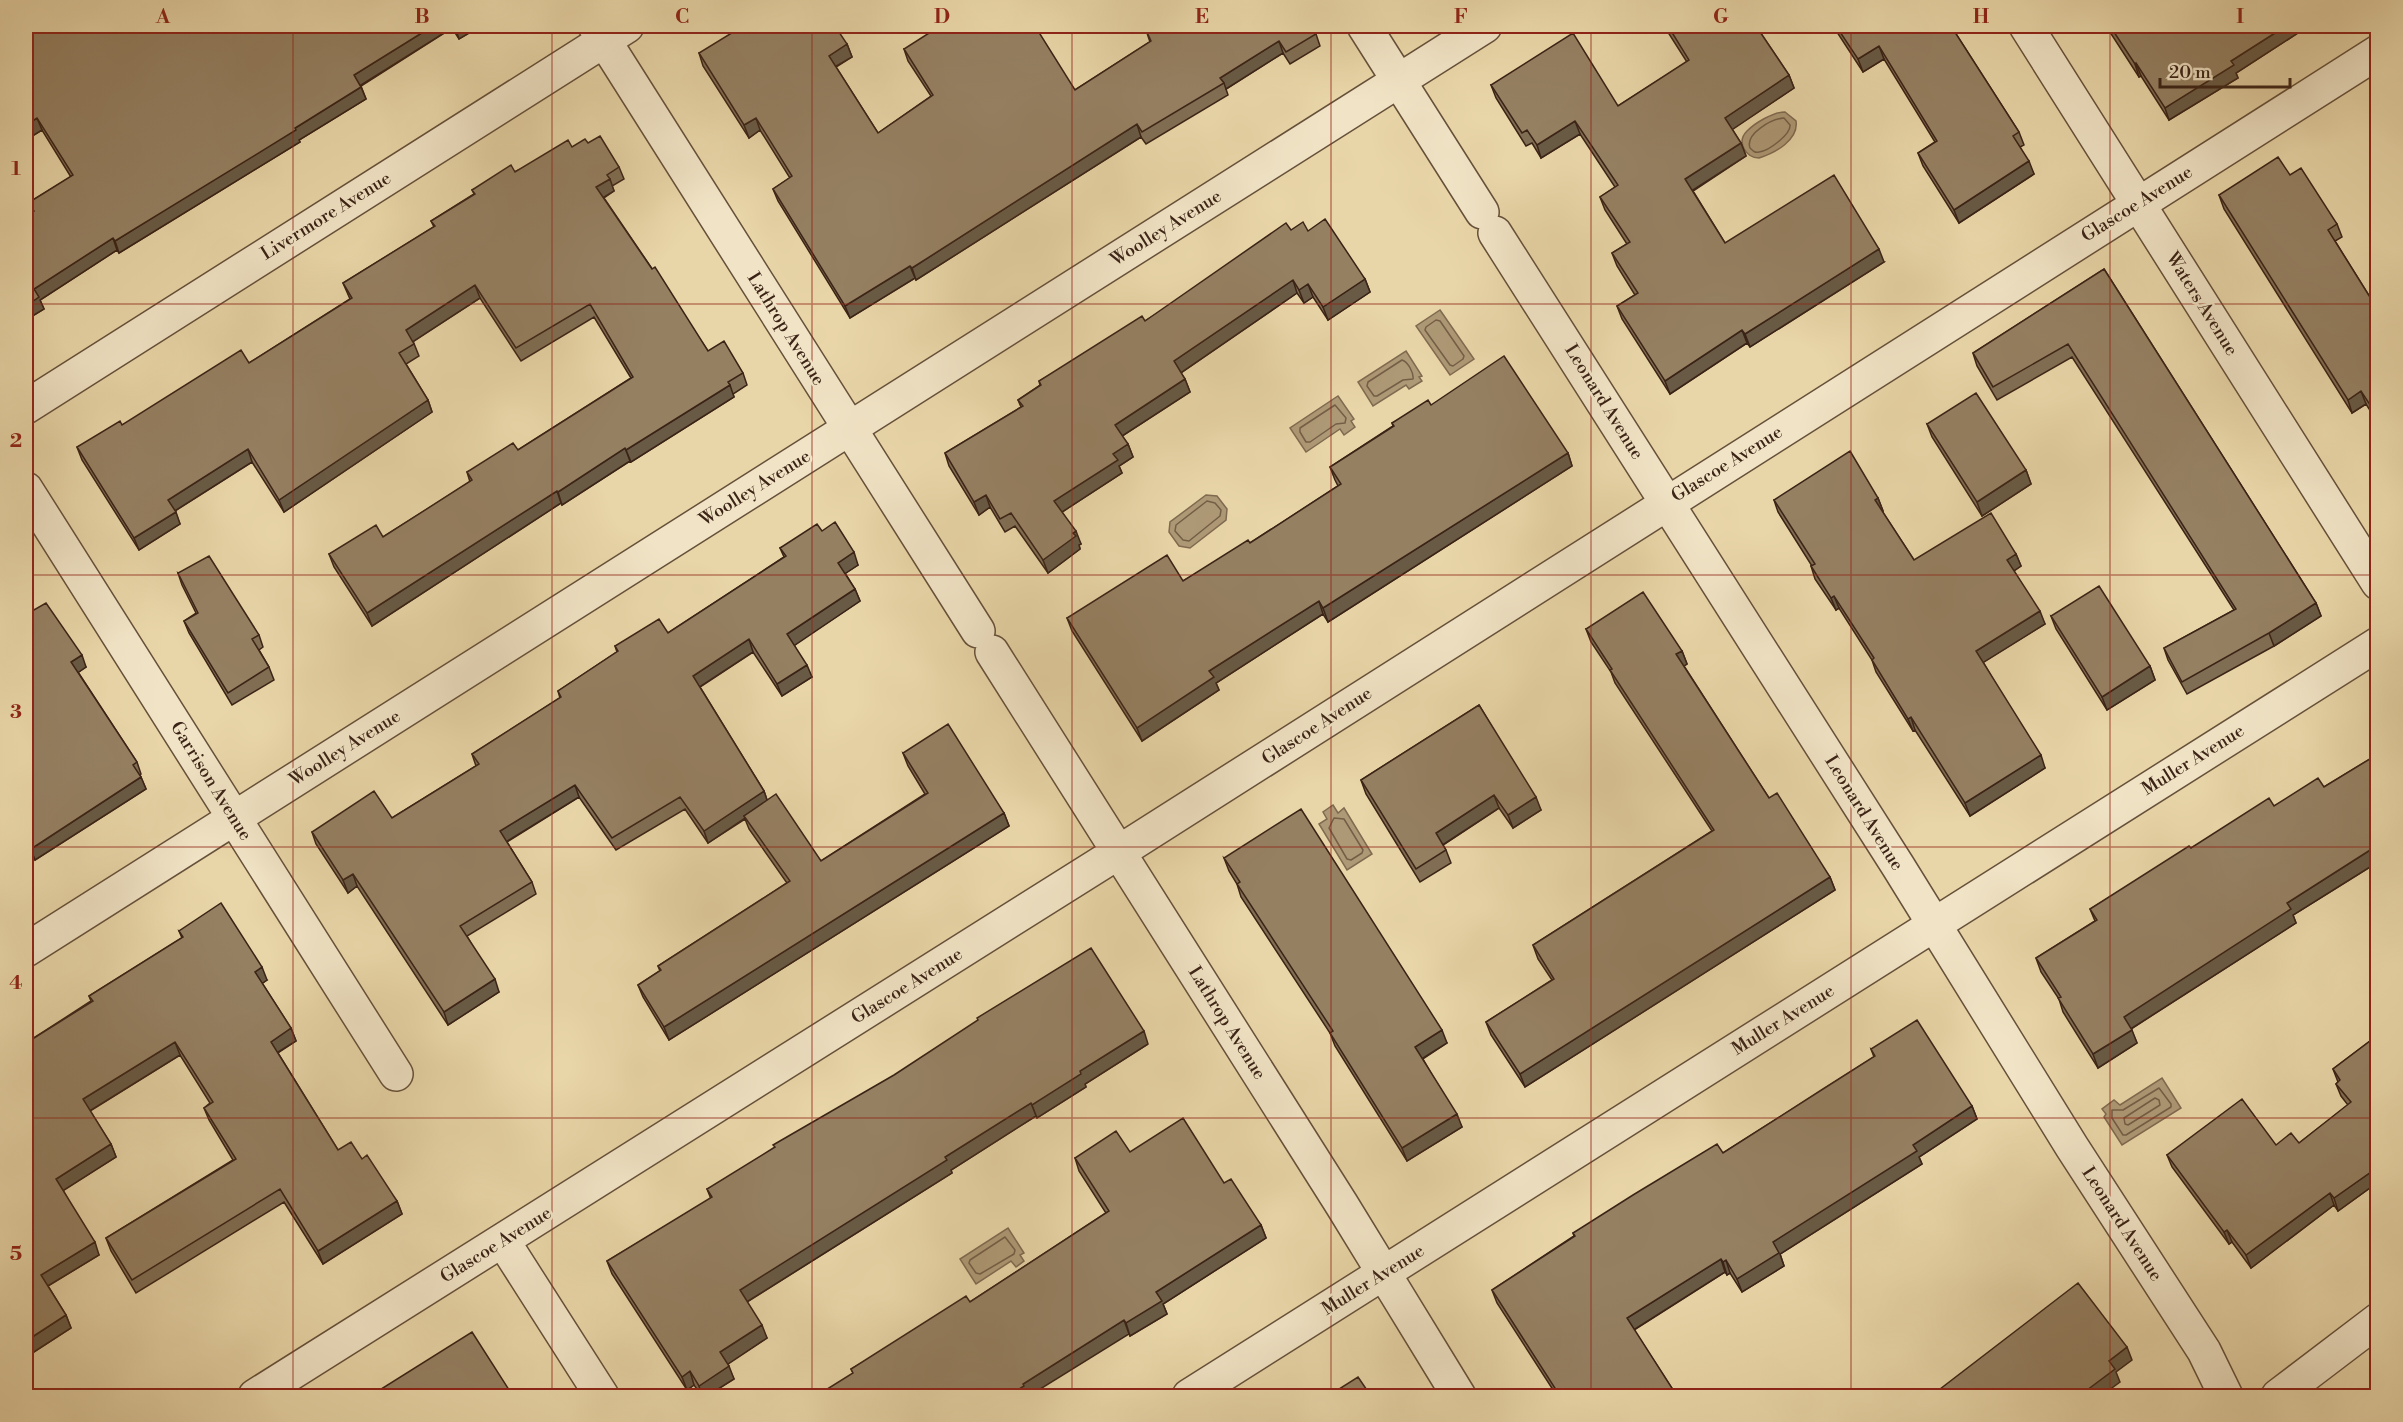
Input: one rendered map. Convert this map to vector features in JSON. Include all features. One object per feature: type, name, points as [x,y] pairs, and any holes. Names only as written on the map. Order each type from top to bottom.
[{"type":"street","name":"Leonard Avenue","points":[[1364,26],[1934,923],[2072,1147],[2204,1351],[2226,1396]]},
{"type":"street","name":"Woolley Avenue","points":[[26,950],[1485,26]]},
{"type":"street","name":"Waters Avenue","points":[[2026,26],[2378,583]]},
{"type":"street","name":"Livermore Avenue","points":[[26,407],[608,30]]},
{"type":"street","name":"Lathrop Avenue","points":[[608,30],[849,429],[1119,852],[1459,1396]]},
{"type":"street","name":"Glascoe Avenue","points":[[255,1396],[1119,852],[2378,52]]},
{"type":"street","name":"Garrison Avenue","points":[[26,489],[396,1074]]},
{"type":"street","name":"Muller Avenue","points":[[1189,1396],[2378,644]]},
{"type":"street","points":[[503,1241],[602,1396]]},
{"type":"street","points":[[2278,1396],[2378,1320]]},
{"type":"water","points":[[1785,112],[1796,121],[1796,128],[1790,140],[1779,149],[1759,158],[1750,155],[1744,149],[1742,140],[1747,131],[1765,118]]},
{"type":"water","points":[[1440,310],[1474,359],[1450,375],[1416,326]]},
{"type":"water","points":[[1406,351],[1422,376],[1419,377],[1422,381],[1409,389],[1406,385],[1373,406],[1358,382]]},
{"type":"water","points":[[1338,396],[1354,419],[1351,421],[1355,427],[1344,435],[1340,429],[1306,452],[1290,428]]},
{"type":"water","points":[[1206,495],[1217,496],[1227,509],[1226,520],[1190,548],[1179,546],[1169,532],[1170,522]]},
{"type":"water","points":[[1333,805],[1338,813],[1344,808],[1372,854],[1347,870],[1319,824],[1327,819],[1323,812]]},
{"type":"water","points":[[2162,1078],[2181,1108],[2122,1145],[2104,1117],[2106,1114],[2102,1109],[2114,1100],[2120,1105]]},
{"type":"water","points":[[1008,1228],[1024,1253],[1020,1255],[1024,1261],[1016,1267],[1011,1261],[976,1284],[960,1259]]},
{"type":"building","points":[[26,26],[433,26],[354,75],[361,87],[295,128],[296,130],[115,241],[113,238],[34,289],[39,297],[26,306],[26,216],[34,211],[28,203],[73,175],[37,118],[26,125]]},
{"type":"building","points":[[743,26],[835,26],[847,44],[829,56],[878,133],[933,95],[904,49],[940,26],[1024,26],[1025,28],[1035,26],[1075,90],[1151,41],[1146,30],[1153,26],[1311,26],[1316,34],[1286,52],[1279,41],[1220,78],[1224,83],[1142,132],[1137,124],[912,268],[910,266],[845,306],[773,189],[792,176],[756,118],[744,125],[699,53]]},
{"type":"building","points":[[1668,26],[1756,26],[1789,75],[1725,118],[1741,143],[1685,179],[1725,243],[1834,175],[1879,249],[1745,334],[1742,330],[1665,381],[1617,306],[1638,293],[1612,253],[1630,242],[1600,197],[1618,185],[1575,121],[1537,145],[1527,130],[1522,133],[1491,85],[1573,33],[1618,106],[1689,60]]},
{"type":"building","points":[[1836,26],[1951,26],[2019,132],[2013,136],[2029,161],[1954,210],[1918,153],[1937,141],[1879,46],[1858,59]]},
{"type":"building","points":[[2110,26],[2286,26],[2231,61],[2234,65],[2165,108]]},
{"type":"building","points":[[600,136],[619,167],[607,175],[610,179],[596,187],[652,269],[655,267],[708,351],[724,341],[743,373],[728,382],[730,385],[626,450],[625,448],[367,613],[329,554],[376,525],[383,537],[472,480],[467,472],[513,443],[518,450],[633,377],[590,304],[516,348],[475,285],[406,330],[414,344],[399,353],[428,400],[279,500],[248,449],[168,500],[176,512],[134,538],[77,447],[120,421],[122,425],[241,350],[249,363],[352,298],[343,283],[435,226],[431,221],[475,194],[472,190],[511,165],[515,172],[568,140],[572,147],[585,139],[588,143]]},
{"type":"building","points":[[2278,157],[2290,175],[2301,168],[2337,224],[2328,230],[2378,310],[2378,417],[2361,391],[2348,400],[2219,195]]},
{"type":"building","points":[[1325,219],[1365,279],[1323,307],[1308,284],[1299,290],[1293,280],[1174,361],[1185,379],[1115,425],[1128,444],[1113,454],[1118,460],[1054,501],[1076,531],[1073,533],[1076,536],[1043,560],[1011,513],[1000,519],[986,495],[974,502],[945,453],[1023,406],[1018,400],[1041,385],[1039,381],[1142,316],[1145,321],[1286,223],[1291,230],[1303,222],[1308,231]]},
{"type":"building","points":[[2104,269],[2316,603],[2269,633],[2182,682],[2164,648],[2236,609],[2068,344],[1993,387],[1973,353]]},
{"type":"building","points":[[1504,356],[1568,453],[1323,608],[1319,601],[1209,671],[1214,677],[1137,728],[1067,618],[1167,555],[1183,581],[1248,540],[1250,543],[1341,484],[1330,467],[1394,426],[1392,423],[1428,400],[1431,405]]},
{"type":"building","points":[[1976,393],[2026,470],[1977,502],[1927,424]]},
{"type":"building","points":[[1850,451],[1878,498],[1875,500],[1914,560],[1991,513],[2016,554],[2007,560],[2040,611],[1976,651],[2041,755],[1965,803],[1911,717],[1908,719],[1872,660],[1874,658],[1834,596],[1831,598],[1811,566],[1815,564],[1774,500]]},
{"type":"building","points":[[835,522],[854,552],[838,563],[855,589],[787,634],[807,665],[777,684],[749,639],[693,676],[764,791],[704,831],[680,797],[612,838],[575,785],[500,831],[532,882],[460,926],[495,979],[444,1012],[353,874],[343,880],[312,832],[374,791],[392,818],[479,764],[472,754],[561,697],[558,691],[618,651],[615,646],[659,619],[668,633],[786,556],[780,548],[817,524],[822,531]]},
{"type":"building","points":[[209,556],[259,635],[252,639],[269,667],[228,693],[184,621],[198,613],[178,573]]},
{"type":"building","points":[[2099,586],[2150,666],[2102,697],[2051,616]]},
{"type":"building","points":[[1643,592],[1682,651],[1676,654],[1769,798],[1777,793],[1830,877],[1520,1074],[1486,1022],[1554,979],[1533,945],[1714,830],[1586,629]]},
{"type":"building","points":[[26,596],[34,610],[46,603],[82,655],[71,662],[137,762],[133,765],[141,777],[31,849],[26,840]]},
{"type":"building","points":[[1479,705],[1536,797],[1508,815],[1494,795],[1436,833],[1446,850],[1416,869],[1361,780]]},
{"type":"building","points":[[948,724],[1004,813],[664,1027],[638,985],[661,970],[658,966],[790,881],[744,816],[776,794],[821,861],[928,793],[903,753]]},
{"type":"building","points":[[2378,754],[2378,845],[2287,903],[2291,909],[2124,1017],[2132,1030],[2093,1054],[2036,958],[2097,920],[2090,909],[2269,798],[2274,806],[2318,778],[2324,787]]},
{"type":"building","points":[[1301,809],[1442,1030],[1415,1047],[1457,1114],[1402,1148],[1330,1033],[1333,1031],[1237,884],[1240,882],[1224,858]]},
{"type":"building","points":[[221,903],[262,967],[255,972],[291,1028],[271,1042],[338,1150],[351,1142],[362,1159],[367,1155],[397,1201],[318,1251],[280,1189],[132,1280],[106,1238],[236,1159],[204,1108],[213,1102],[175,1042],[83,1099],[111,1144],[56,1179],[95,1242],[41,1275],[66,1315],[26,1341],[26,1043],[93,1001],[89,996],[183,937],[179,931]]},
{"type":"building","points":[[1091,948],[1144,1031],[1080,1071],[1081,1074],[945,1157],[947,1160],[740,1290],[762,1325],[720,1352],[729,1366],[699,1386],[690,1371],[682,1377],[607,1261],[712,1197],[707,1189],[775,1147],[773,1145],[894,1075],[978,1020],[977,1018]]},
{"type":"building","points":[[1917,1020],[1972,1106],[1913,1145],[1917,1151],[1773,1242],[1779,1253],[1737,1279],[1726,1260],[1723,1262],[1721,1259],[1627,1318],[1677,1396],[1560,1396],[1492,1290],[1575,1236],[1573,1233],[1717,1144],[1723,1153],[1875,1056],[1871,1049]]},
{"type":"building","points":[[2378,1035],[2378,1167],[2334,1198],[2330,1193],[2246,1255],[2227,1230],[2224,1232],[2167,1155],[2242,1099],[2276,1145],[2291,1133],[2299,1143],[2351,1102],[2336,1084],[2340,1080],[2333,1069]]},
{"type":"building","points":[[1183,1118],[1224,1183],[1231,1179],[1261,1225],[1156,1292],[1162,1301],[1126,1323],[1124,1320],[1023,1384],[1024,1386],[1008,1396],[816,1396],[853,1373],[851,1369],[966,1296],[970,1302],[1109,1211],[1075,1158],[1116,1131],[1130,1152]]},
{"type":"building","points":[[2078,1283],[2127,1347],[2109,1361],[2115,1369],[2079,1396],[1931,1396]]},
{"type":"building","points":[[472,1332],[513,1396],[370,1396]]},
{"type":"building","points":[[1358,1377],[1371,1396],[1328,1396]]}]
